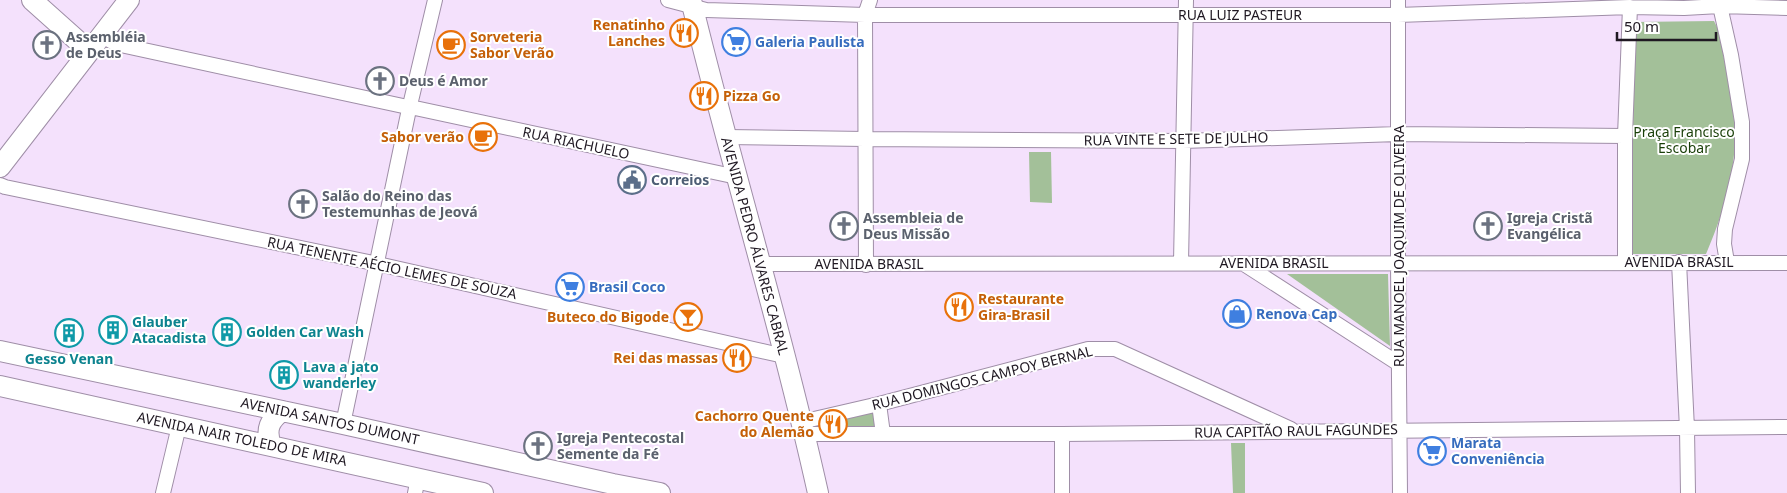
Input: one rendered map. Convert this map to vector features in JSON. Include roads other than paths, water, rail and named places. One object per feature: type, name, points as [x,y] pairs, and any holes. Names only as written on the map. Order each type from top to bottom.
[{"type":"main road","points":[[32,0],[89,51]]},
{"type":"main road","points":[[0,167],[129,0]]},
{"type":"main road","name":"AVENIDA PEDRO ÁLVARES CABRAL","points":[[692,4],[761,264],[818,493]]},
{"type":"main road","name":"AVENIDA SANTOS DUMONT","points":[[0,351],[343,424],[615,489],[660,493]]},
{"type":"main road","name":"AVENIDA NAIR TOLEDO DE MIRA","points":[[0,386],[271,445],[417,486],[483,493]]},
{"type":"main road","points":[[271,445],[268,438],[269,425],[273,417],[282,411]]},
{"type":"street","points":[[343,424],[378,264],[409,107],[435,0]]},
{"type":"street","name":"RUA LUIZ PASTEUR","points":[[668,0],[692,4],[706,10],[865,15],[1398,15],[1684,4],[1787,8]]},
{"type":"street","points":[[866,264],[865,15],[870,0]]},
{"type":"street","points":[[1180,263],[1186,0]]},
{"type":"street","name":"RUA MANOEL JOAQUIM DE OLIVEIRA","points":[[1398,0],[1400,493]]},
{"type":"street","points":[[1720,6],[1731,55],[1742,122],[1742,159],[1725,229],[1724,244],[1727,262]]},
{"type":"street","points":[[1625,262],[1625,136],[1630,7]]},
{"type":"street","name":"RUA RIACHUELO","points":[[102,36],[116,44],[737,177]]},
{"type":"street","name":"RUA VINTE E SETE DE JULHO","points":[[726,136],[1183,141],[1398,134],[1625,136]]},
{"type":"street","name":"RUA TENENTE AÉCIO LEMES DE SOUZA","points":[[0,185],[378,264],[784,356]]},
{"type":"street","points":[[1679,262],[1688,493]]},
{"type":"street","points":[[1243,263],[1399,364]]},
{"type":"street","name":"AVENIDA BRASIL","points":[[761,264],[1787,263]]},
{"type":"street","name":"RUA DOMINGOS CAMPOY BERNAL","points":[[803,428],[879,404],[1088,349],[1115,349],[1296,431]]},
{"type":"street","points":[[879,404],[883,434]]},
{"type":"street","points":[[163,493],[179,426]]},
{"type":"street","name":"RUA CAPITÃO RAUL FAGUNDES","points":[[803,428],[883,434],[1062,434],[1787,427]]},
{"type":"street","points":[[1062,434],[1062,493]]},
{"type":"place","name":"Renatinho Lanches","points":[[684,33]]},
{"type":"place","name":"Galeria Paulista","points":[[736,42]]},
{"type":"place","name":"Assembléia de Deus","points":[[47,45]]},
{"type":"place","name":"Sorveteria Sabor Verão","points":[[451,45]]},
{"type":"place","name":"Deus é Amor","points":[[380,81]]},
{"type":"place","name":"Pizza Go","points":[[704,96]]},
{"type":"place","name":"Sabor verão","points":[[483,137]]},
{"type":"place","name":"Correios","points":[[632,180]]},
{"type":"place","name":"Salão do Reino das Testemunhas de Jeová","points":[[303,204]]},
{"type":"place","name":"Assembleia de Deus Missão","points":[[844,226]]},
{"type":"place","name":"Igreja Cristã Evangélica","points":[[1488,226]]},
{"type":"place","name":"Brasil Coco","points":[[570,287]]},
{"type":"place","name":"Restaurante Gira-Brasil","points":[[959,307]]},
{"type":"place","name":"Renova Cap","points":[[1237,314]]},
{"type":"place","name":"Buteco do Bigode","points":[[688,317]]},
{"type":"place","name":"Glauber Atacadista","points":[[113,330]]},
{"type":"place","name":"Golden Car Wash","points":[[227,332]]},
{"type":"place","name":"Gesso Venan","points":[[69,333]]},
{"type":"place","name":"Rei das massas","points":[[737,358]]},
{"type":"place","name":"Lava a jato wanderley","points":[[284,375]]},
{"type":"place","name":"Cachorro Quente do Alemão","points":[[833,424]]},
{"type":"place","name":"Igreja Pentecostal Semente da Fé","points":[[538,446]]},
{"type":"place","name":"Marata Conveniência","points":[[1432,451]]},
{"type":"park label","name":"Praça Francisco Escobar","points":[[1684,140]]}]
